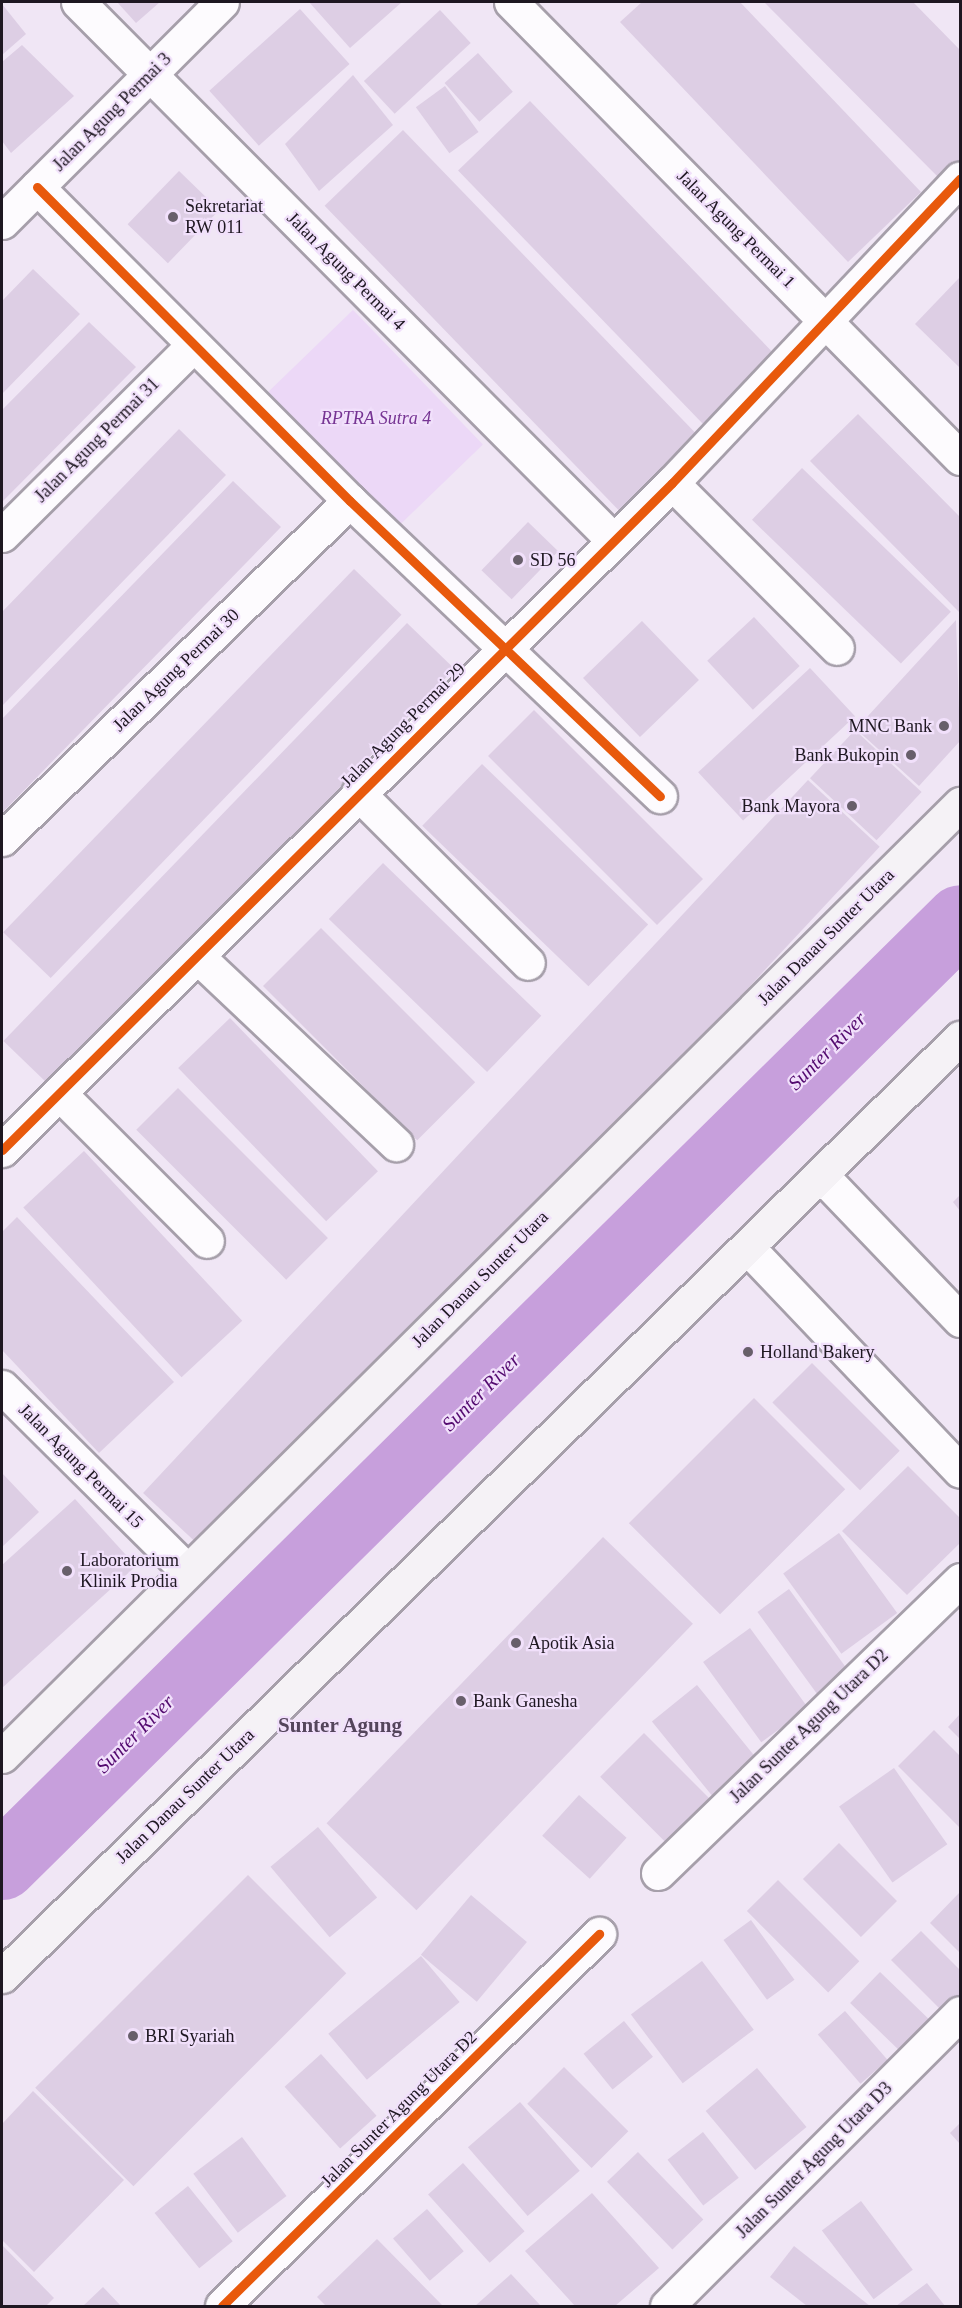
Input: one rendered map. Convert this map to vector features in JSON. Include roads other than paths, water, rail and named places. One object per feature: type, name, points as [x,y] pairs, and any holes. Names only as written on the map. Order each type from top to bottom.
[{"type":"main road","name":"Jalan Danau Sunter Utara","points":[[2,1756],[186,1570],[960,804]]},
{"type":"main road","name":"Jalan Danau Sunter Utara","points":[[2,1976],[960,1038]]},
{"type":"street","name":"Jalan Agung Permai 4","points":[[78,2],[614,541]]},
{"type":"street","name":"Jalan Agung Permai 3","points":[[2,222],[222,2]]},
{"type":"street","name":"Jalan Agung Permai 1","points":[[511,2],[960,458]]},
{"type":"street","name":"Jalan Agung Permai 29","points":[[2,1150],[503,648],[672,483],[828,323],[922,217],[960,178]]},
{"type":"street","points":[[37,187],[350,501],[660,796]]},
{"type":"street","name":"Jalan Agung Permai 31","points":[[2,535],[193,345]]},
{"type":"street","points":[[672,483],[837,648]]},
{"type":"street","name":"Jalan Agung Permai 30","points":[[2,839],[350,501]]},
{"type":"street","points":[[358,793],[528,963]]},
{"type":"street","points":[[197,956],[396,1143]]},
{"type":"street","points":[[59,1093],[207,1241]]},
{"type":"street","points":[[821,1174],[960,1320]]},
{"type":"street","points":[[747,1247],[960,1472]]},
{"type":"street","name":"Jalan Agung Permai 15","points":[[2,1388],[186,1570]]},
{"type":"street","name":"Jalan Sunter Agung Utara D2","points":[[658,1873],[960,1580]]},
{"type":"street","name":"Jalan Sunter Agung Utara D2","points":[[222,2307],[599,1934]]},
{"type":"street","name":"Jalan Sunter Agung Utara D3","points":[[667,2307],[960,2013]]},
{"type":"waterway","name":"Sunter River","points":[[2,1865],[960,919]]},
{"type":"place","name":"Sekretariat RW 011","points":[[173,217]]},
{"type":"place","name":"SD 56","points":[[518,560]]},
{"type":"place","name":"MNC Bank","points":[[944,726]]},
{"type":"place","name":"Bank Bukopin","points":[[911,755]]},
{"type":"place","name":"Bank Mayora","points":[[852,806]]},
{"type":"place","name":"Holland Bakery","points":[[748,1352]]},
{"type":"place","name":"Laboratorium Klinik Prodia","points":[[67,1571]]},
{"type":"place","name":"Apotik Asia","points":[[516,1643]]},
{"type":"place","name":"Bank Ganesha","points":[[461,1701]]},
{"type":"place","name":"BRI Syariah","points":[[133,2036]]},
{"type":"district","name":"Sunter Agung","points":[[340,1725]]},
{"type":"park label","name":"RPTRA Sutra 4","points":[[376,418]]}]
